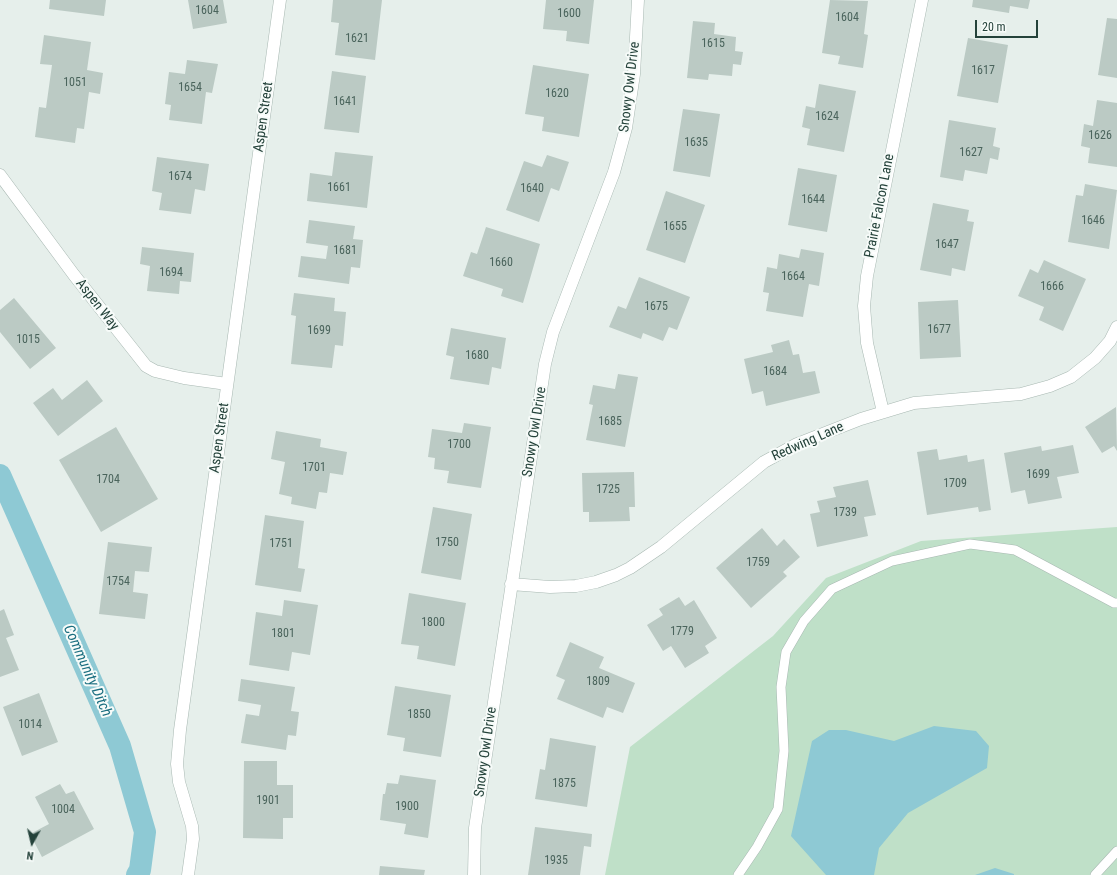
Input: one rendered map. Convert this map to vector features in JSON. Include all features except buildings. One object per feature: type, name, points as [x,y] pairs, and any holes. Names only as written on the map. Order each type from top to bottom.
[{"type":"street","name":"Aspen Street","points":[[188,875],[193,839],[192,826],[179,782],[177,764],[181,722],[280,0]]},
{"type":"street","name":"Snowy Owl Drive","points":[[474,875],[475,828],[545,364],[553,332],[614,172],[626,128],[634,74],[638,0]]},
{"type":"street","name":"Prairie Falcon Lane","points":[[883,412],[867,343],[864,306],[867,276],[922,0]]},
{"type":"street","name":"Aspen Way","points":[[0,175],[74,275],[146,366],[155,371],[184,378],[227,384]]},
{"type":"street","name":"Redwing Lane","points":[[511,584],[550,587],[576,586],[596,582],[616,575],[630,568],[661,547],[764,462],[797,444],[861,418],[914,403],[1021,394],[1050,386],[1071,377],[1095,358],[1110,340],[1117,327]]},
{"type":"lane","points":[[738,875],[757,847],[778,809],[784,752],[781,687],[786,652],[804,621],[832,589],[892,561],[970,544],[1016,550],[1114,604],[1117,603]]},
{"type":"lane","points":[[1095,875],[1117,851]]},
{"type":"green space","points":[[1117,527],[1117,875],[605,875],[630,747],[773,636],[826,578],[921,541]]},
{"type":"water","points":[[934,726],[976,731],[989,746],[987,768],[908,813],[879,848],[874,875],[826,875],[791,836],[812,741],[829,730],[846,730],[894,741]]},
{"type":"water","points":[[995,868],[1014,875],[975,875]]},
{"type":"waterway","name":"Community Ditch","points":[[0,475],[120,746],[145,832],[140,870],[137,875]]}]
